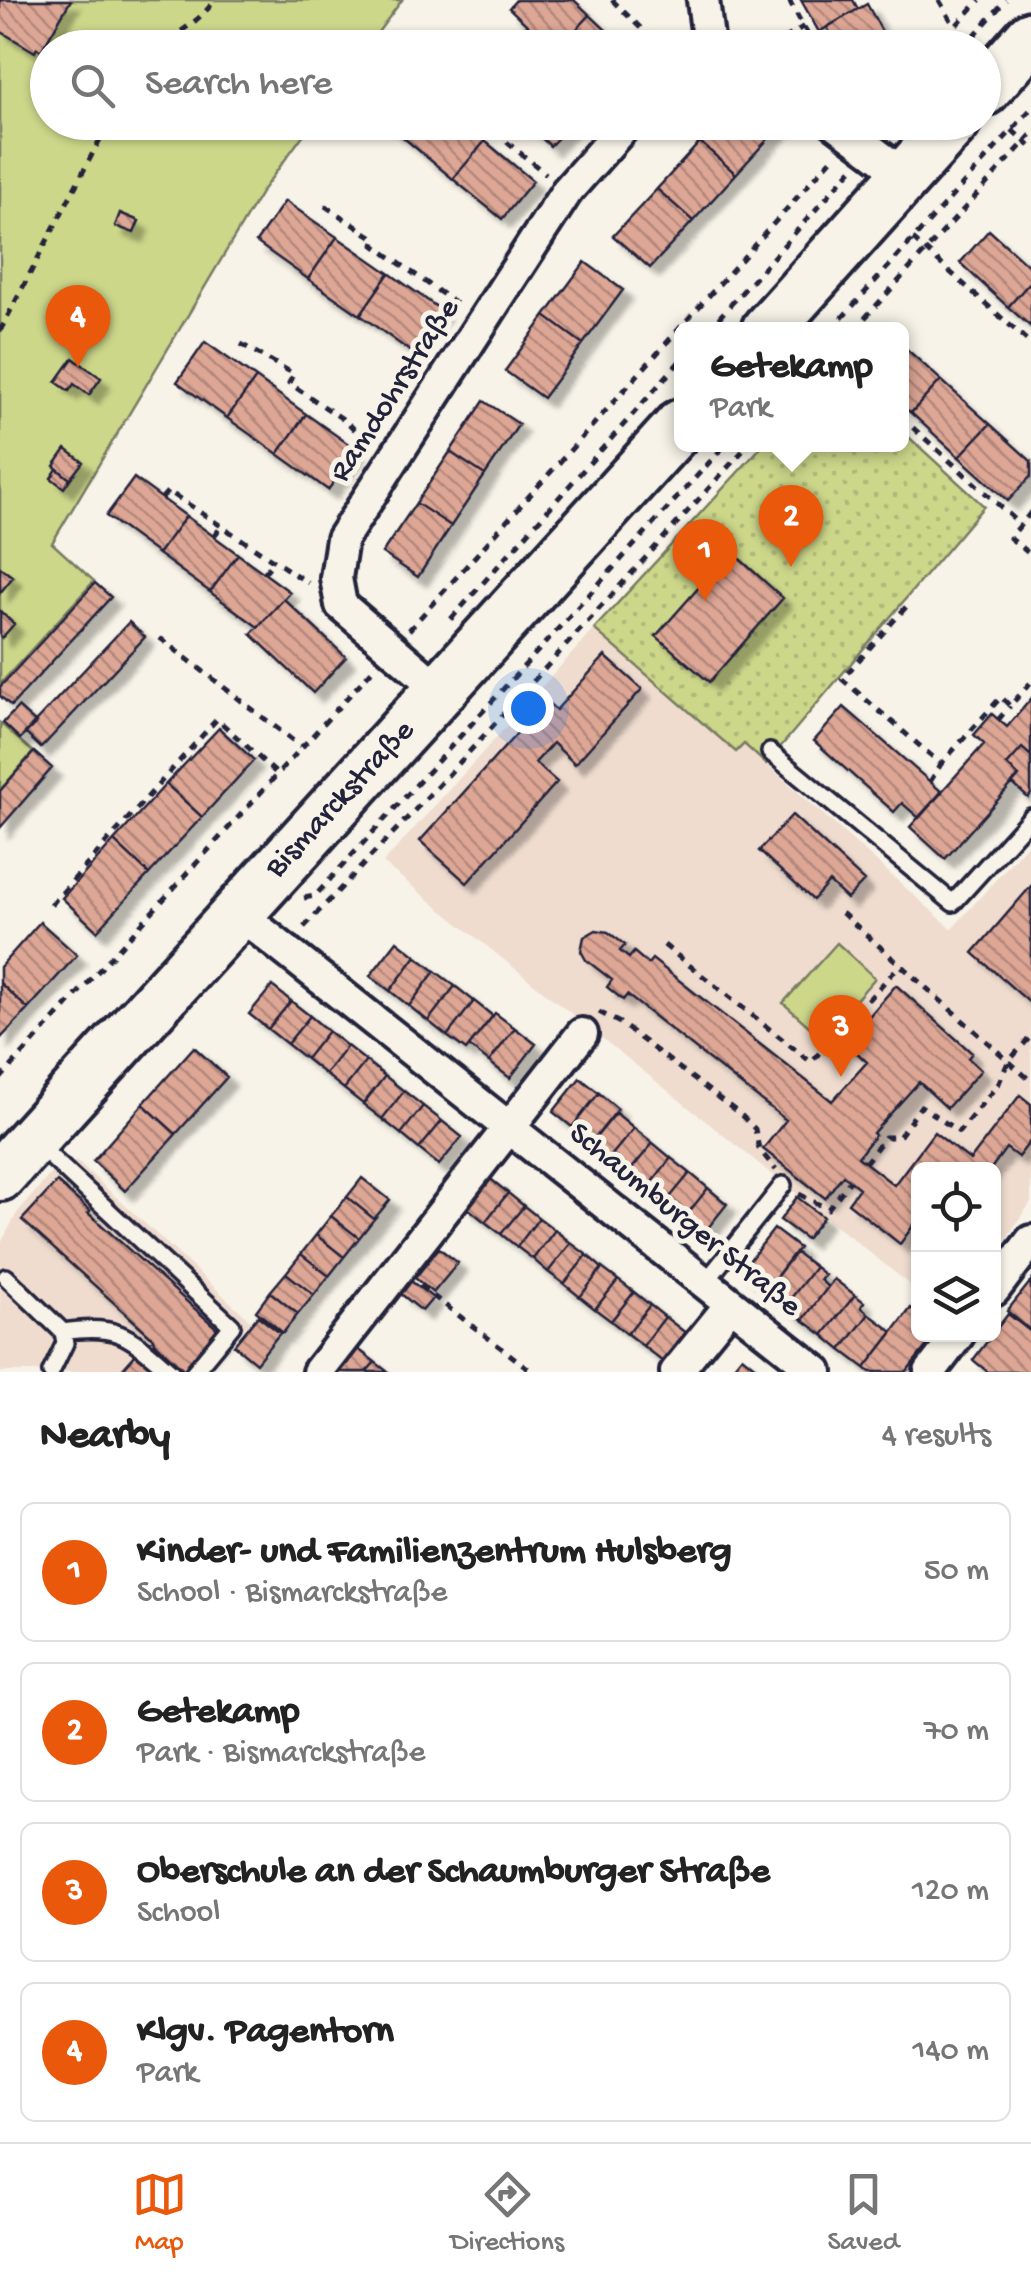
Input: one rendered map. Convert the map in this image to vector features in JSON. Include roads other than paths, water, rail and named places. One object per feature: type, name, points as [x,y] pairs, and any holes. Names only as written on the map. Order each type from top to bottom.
[{"type":"main road","points":[[1001,71],[1031,38]]},
{"type":"main road","points":[[772,322],[866,146]]},
{"type":"main road","name":"Bismarckstraße","points":[[16,1157],[674,433]]},
{"type":"street","points":[[703,0],[707,30]]},
{"type":"street","name":"Ramdohrstraße","points":[[441,691],[341,605],[336,578],[342,539],[567,192],[612,140]]},
{"type":"street","name":"Schaumburger Straße","points":[[238,912],[817,1372]]},
{"type":"street","points":[[318,1372],[591,1022]]},
{"type":"street","points":[[1001,1281],[1031,1241]]},
{"type":"street","points":[[676,1372],[731,1304]]},
{"type":"street","points":[[930,1372],[953,1342]]},
{"type":"lane","points":[[770,752],[953,904],[1031,817]]},
{"type":"lane","points":[[16,1157],[232,1326],[194,1372]]},
{"type":"lane","points":[[705,1283],[783,1185]]},
{"type":"lane","points":[[6,1277],[63,1332],[65,1343],[50,1372]]},
{"type":"lane","points":[[63,1332],[95,1327],[128,1335],[171,1372]]},
{"type":"place","name":"Klgv. Pagentorn","points":[[78,367]]},
{"type":"place","name":"Getekamp","points":[[791,567]]},
{"type":"place","name":"Kinder- und Familienzentrum Hulsberg","points":[[705,601]]},
{"type":"place","name":"Oberschule an der Schaumburger Straße","points":[[841,1077]]}]
